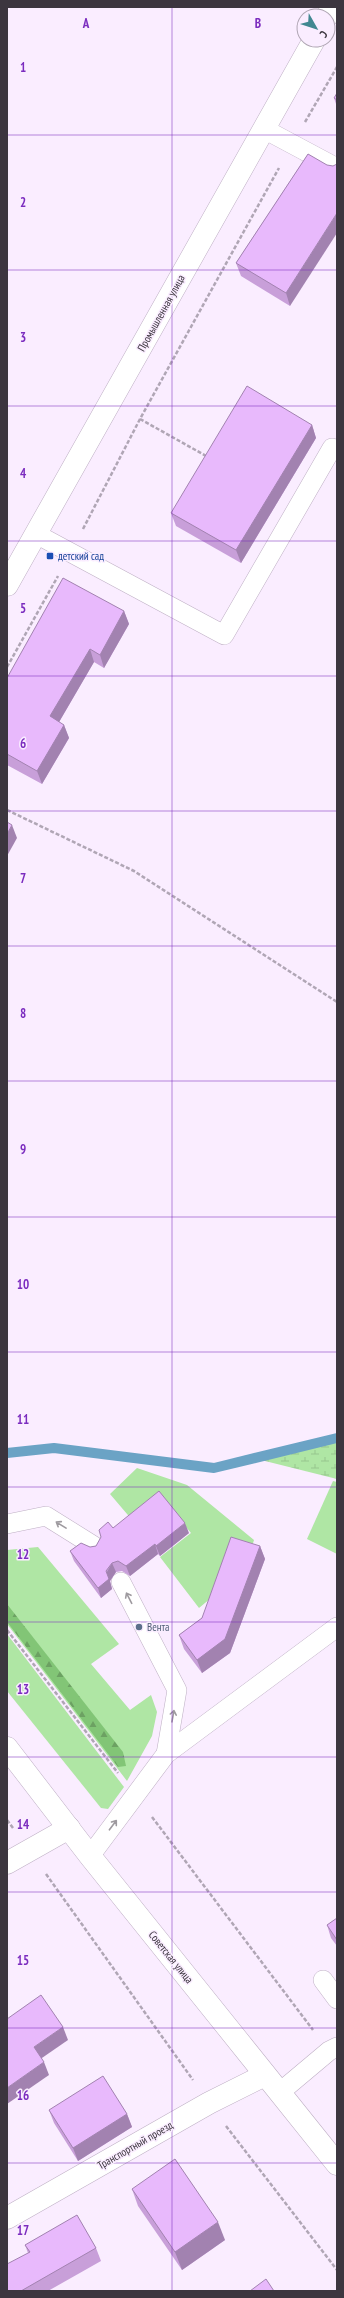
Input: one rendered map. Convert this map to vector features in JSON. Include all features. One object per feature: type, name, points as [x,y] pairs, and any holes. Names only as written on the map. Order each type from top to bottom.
[{"type":"street","name":"Промышленная улица","points":[[7,585],[310,48]]},
{"type":"street","name":"Советская улица","points":[[7,1748],[90,1856],[337,2164]]},
{"type":"street","points":[[7,1863],[69,1828]]},
{"type":"street","name":"Транспортный проезд","points":[[7,2218],[209,2103],[265,2074]]},
{"type":"lane","points":[[264,129],[337,168]]},
{"type":"lane","points":[[36,534],[224,635],[332,448]]},
{"type":"lane","points":[[7,1524],[46,1516],[94,1546]]},
{"type":"lane","points":[[121,1582],[177,1690],[166,1754]]},
{"type":"lane","points":[[90,1856],[166,1754],[337,1627]]},
{"type":"lane","points":[[323,1980],[337,1999]]},
{"type":"lane","points":[[279,2093],[333,2049]]},
{"type":"path","points":[[7,667],[71,552],[140,419],[292,144],[337,67]]},
{"type":"path","points":[[140,419],[208,457]]},
{"type":"path","points":[[7,810],[134,871],[337,1002]]},
{"type":"path","points":[[7,1630],[333,2049]]},
{"type":"path","points":[[7,1820],[209,2103],[337,2270]]},
{"type":"green space","points":[[337,1440],[337,1479],[257,1459]]},
{"type":"green space","points":[[137,1468],[187,1485],[254,1540],[246,1559],[239,1568],[215,1594],[199,1608],[160,1557],[191,1533],[163,1499],[133,1521],[110,1494]]},
{"type":"green space","points":[[333,1481],[337,1482],[337,1554],[307,1539]]},
{"type":"green space","points":[[38,1547],[119,1644],[91,1664],[130,1710],[151,1695],[157,1712],[152,1736],[127,1781],[7,1624],[7,1550]]},
{"type":"green space","points":[[7,1604],[123,1752],[126,1766],[118,1767],[7,1622]]},
{"type":"green space","points":[[7,1634],[124,1787],[108,1809],[101,1808],[7,1691]]},
{"type":"building","points":[[337,93],[337,100],[334,98]]},
{"type":"building","points":[[308,154],[327,165],[333,166],[337,164],[337,213],[286,293],[236,263]]},
{"type":"building","points":[[247,386],[312,425],[236,550],[171,513]]},
{"type":"building","points":[[63,578],[124,611],[100,655],[90,649],[50,716],[64,725],[37,771],[7,754],[7,678]]},
{"type":"building","points":[[7,822],[12,825],[7,834]]},
{"type":"building","points":[[159,1491],[185,1523],[156,1546],[155,1544],[126,1566],[118,1561],[112,1563],[106,1571],[109,1579],[98,1588],[70,1551],[81,1543],[90,1547],[96,1546],[101,1537],[99,1530],[108,1522],[113,1528]]},
{"type":"building","points":[[231,1537],[260,1546],[225,1639],[197,1660],[179,1635],[202,1618]]},
{"type":"building","points":[[337,1918],[337,1940],[327,1925]]},
{"type":"building","points":[[41,1995],[63,2027],[34,2047],[44,2062],[7,2088],[7,2019]]},
{"type":"building","points":[[103,2076],[127,2114],[73,2148],[49,2110]]},
{"type":"building","points":[[175,2159],[218,2222],[175,2252],[132,2189]]},
{"type":"building","points":[[77,2215],[96,2248],[21,2291],[7,2291],[7,2264],[30,2252],[25,2245]]},
{"type":"building","points":[[266,2279],[274,2291],[250,2291]]},
{"type":"waterway","points":[[7,1453],[54,1448],[214,1468],[337,1438]]},
{"type":"place","name":"детский сад","points":[[50,556]]},
{"type":"place","name":"Вента","points":[[139,1627]]}]
